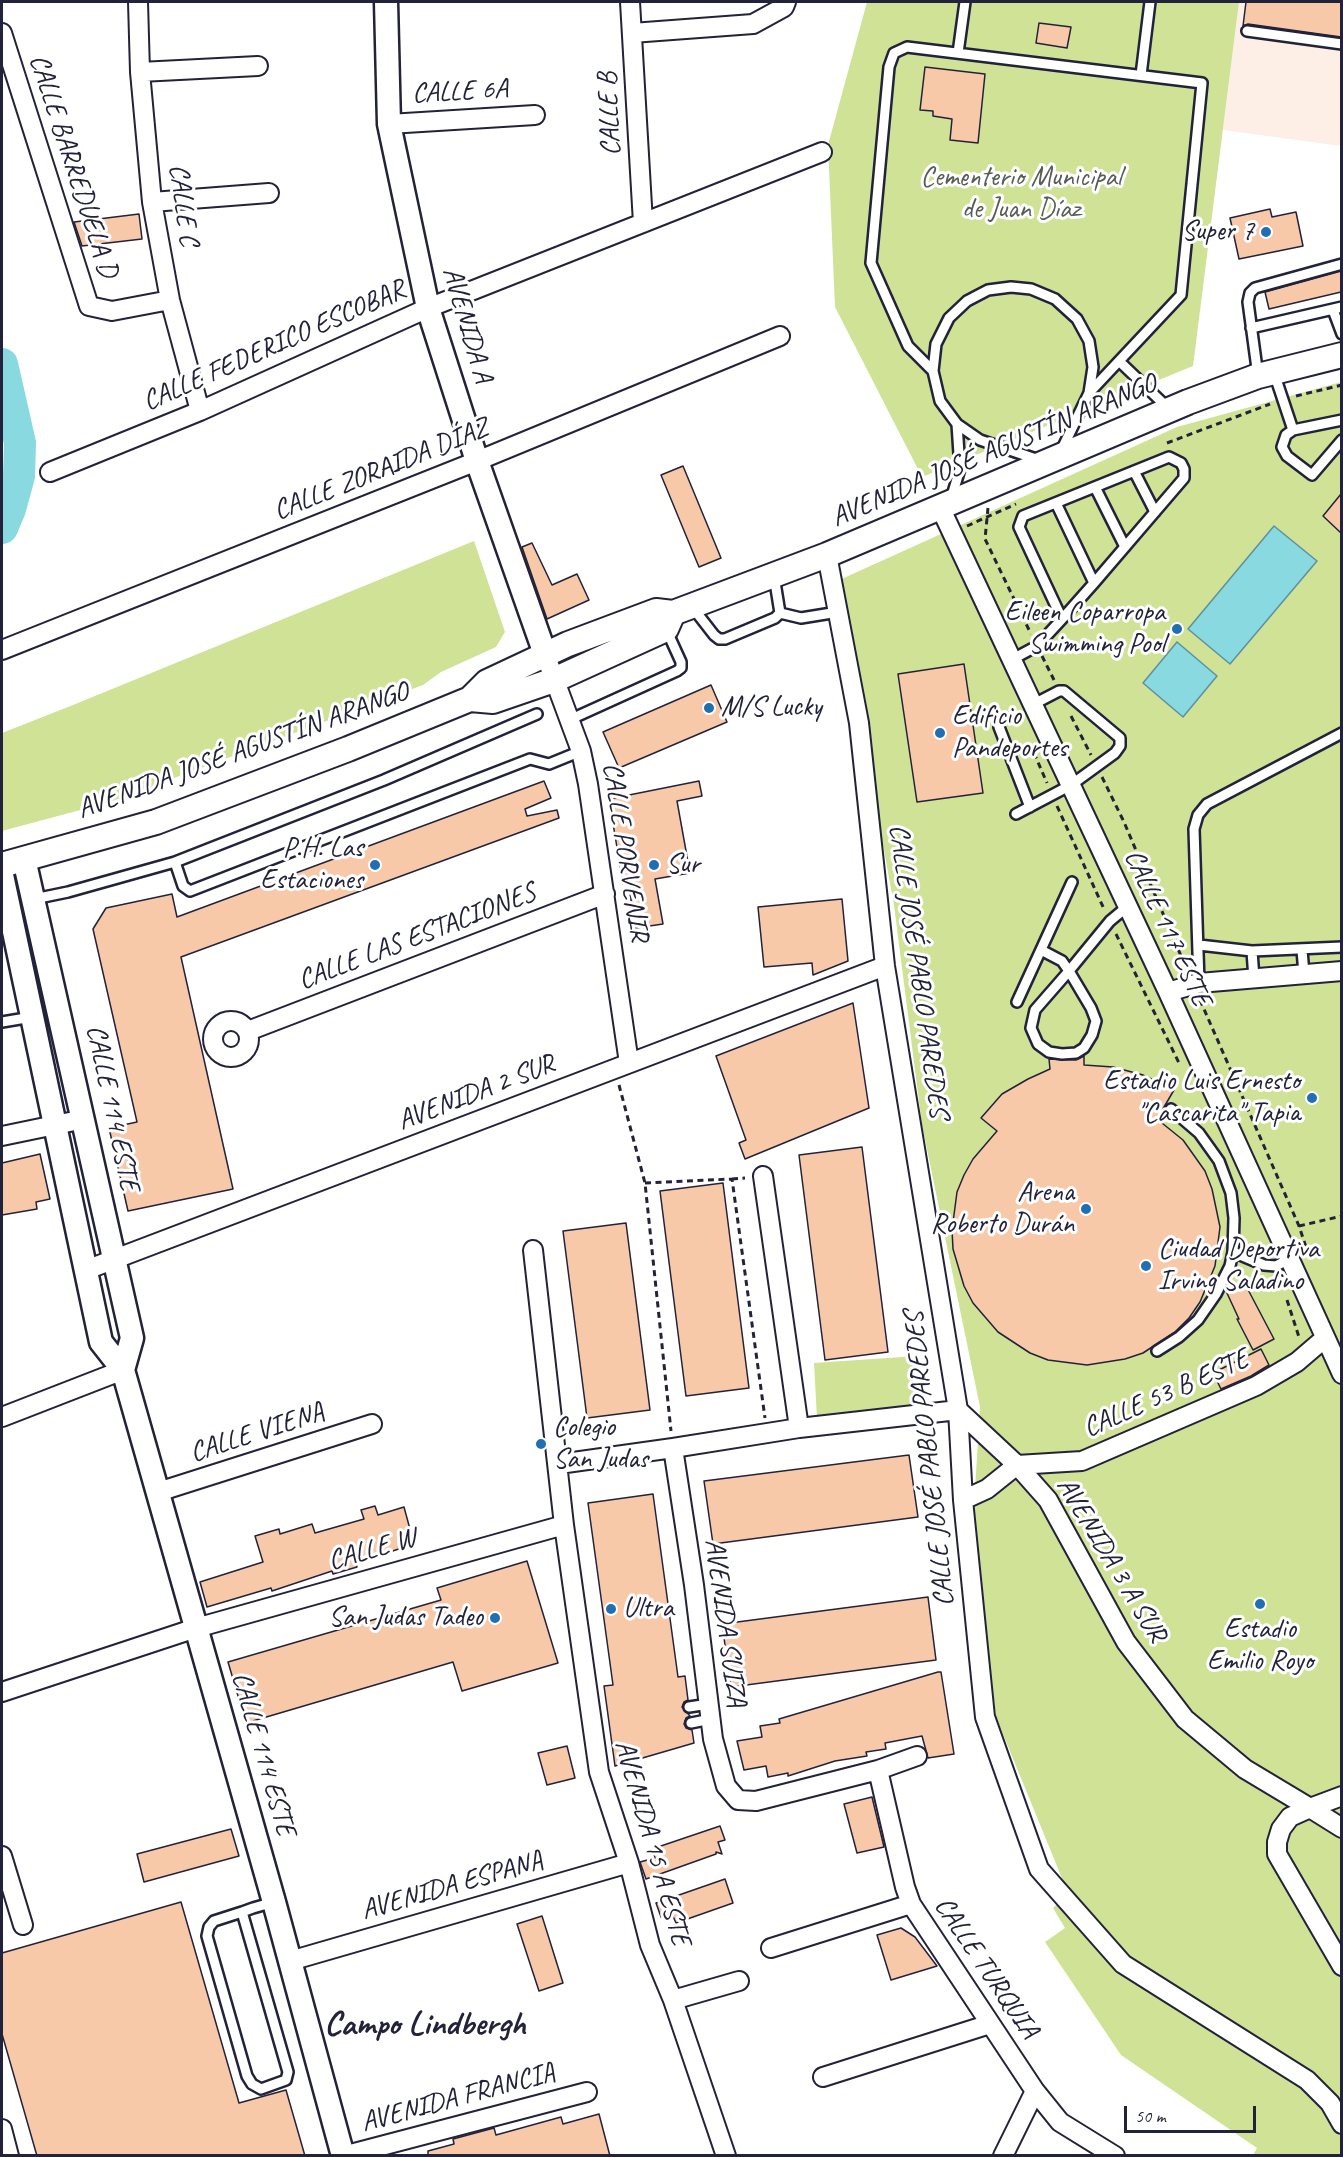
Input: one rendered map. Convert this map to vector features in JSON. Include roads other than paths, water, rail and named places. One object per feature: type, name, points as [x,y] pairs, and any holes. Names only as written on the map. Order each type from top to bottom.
[{"type":"main road","name":"AVENIDA JOSÉ AGUSTÍN ARANGO","points":[[470,699],[493,701],[554,680],[677,616],[1169,409],[1266,374],[1341,355]]},
{"type":"main road","name":"AVENIDA JOSÉ AGUSTÍN ARANGO","points":[[13,862],[156,822],[348,749],[470,699],[487,682],[545,654],[656,611],[677,616]]},
{"type":"street","name":"CALLE C","points":[[138,2],[140,72],[152,202],[170,300],[200,411]]},
{"type":"street","name":"AVENIDA A","points":[[386,2],[389,124],[428,308],[477,461],[545,654]]},
{"type":"street","name":"CALLE B","points":[[630,2],[643,223]]},
{"type":"street","points":[[632,33],[753,24],[784,8],[786,2]]},
{"type":"street","name":"CALLE BARREDUELA D","points":[[2,33],[89,306],[112,311],[170,300]]},
{"type":"street","points":[[140,72],[258,66]]},
{"type":"street","name":"CALLE 6A","points":[[389,124],[535,115]]},
{"type":"street","name":"CALLE FEDERICO ESCOBAR","points":[[50,472],[200,411],[428,308],[822,152]]},
{"type":"street","points":[[152,202],[269,193]]},
{"type":"street","name":"CALLE ZORAIDA DÍAZ","points":[[2,650],[477,461],[780,336]]},
{"type":"street","name":"CALLE 117 ESTE","points":[[945,505],[1011,660],[1168,992],[1341,1374]]},
{"type":"street","name":"CALLE JOSÉ PABLO PAREDES","points":[[826,555],[860,723],[885,966],[958,1410],[963,1500],[985,1717],[1039,1869],[1123,1964],[1307,2080],[1330,2103],[1341,2124]]},
{"type":"street","name":"CALLE PORVENIR","points":[[545,654],[581,751],[588,784],[629,1063]]},
{"type":"street","name":"CALLE 114 ESTE","points":[[13,862],[34,899],[132,1338],[123,1370]]},
{"type":"street","name":"CALLE 114 ESTE","points":[[2,875],[7,930],[32,1017],[101,1342],[123,1370],[274,1902],[343,2156]]},
{"type":"street","name":"CALLE LAS ESTACIONES","points":[[248,1031],[605,894]]},
{"type":"street","name":"AVENIDA 2 SUR","points":[[86,1270],[885,966]]},
{"type":"street","points":[[1168,992],[1196,984],[1341,971]]},
{"type":"street","points":[[2,1136],[84,1119]]},
{"type":"street","points":[[763,1176],[799,1428]]},
{"type":"street","name":"AVENIDA 15 A ESTE","points":[[533,1250],[559,1464],[564,1525],[599,1772],[629,1863],[650,1946],[673,2000],[726,2156]]},
{"type":"street","name":"CALLE 53 B ESTE","points":[[1017,1465],[1082,1461],[1256,1386],[1297,1362],[1325,1338]]},
{"type":"street","points":[[2,1418],[123,1370]]},
{"type":"street","points":[[559,1464],[799,1428],[958,1410]]},
{"type":"street","name":"AVENIDA 3 A SUR","points":[[958,1410],[1017,1465],[1048,1500],[1126,1642],[1185,1719],[1245,1769],[1341,1828]]},
{"type":"street","name":"CALLE VIENA","points":[[158,1492],[372,1424]]},
{"type":"street","name":"AVENIDA SUIZA","points":[[673,1448],[694,1585],[713,1739],[726,1786],[738,1800],[756,1801],[878,1770]]},
{"type":"street","points":[[963,1500],[987,1490],[1017,1465]]},
{"type":"street","name":"CALLE W","points":[[2,1692],[196,1628],[564,1525]]},
{"type":"street","points":[[878,1770],[917,1756]]},
{"type":"street","name":"CALLE TURQUIA","points":[[878,1770],[911,1904],[1035,2091],[1060,2122],[1115,2156]]},
{"type":"street","points":[[1341,1796],[1290,1817],[1281,1829],[1277,1842],[1277,1854],[1341,1966]]},
{"type":"street","points":[[2,1856],[23,1925]]},
{"type":"street","name":"AVENIDA ESPANA","points":[[290,1961],[629,1863]]},
{"type":"street","points":[[771,1948],[911,1904]]},
{"type":"street","points":[[673,2000],[739,1981]]},
{"type":"street","points":[[823,2077],[990,2024]]},
{"type":"street","points":[[1003,2156],[1035,2091]]},
{"type":"street","name":"AVENIDA FRANCIA","points":[[343,2156],[587,2092]]},
{"type":"street","points":[[2,2131],[9,2156]]},
{"type":"lane","points":[[958,53],[964,2]]},
{"type":"lane","points":[[1141,75],[1150,2]]},
{"type":"lane","points":[[1247,31],[1341,44]]},
{"type":"lane","points":[[933,371],[908,345],[871,263],[890,67],[894,53],[907,47],[1202,82],[1180,295],[1089,393],[1052,459],[980,440],[957,424],[940,401],[933,371],[936,344],[949,318],[967,301],[988,290],[1011,287],[1031,289],[1055,299],[1077,319],[1089,341],[1093,367],[1089,393]]},
{"type":"lane","points":[[1293,430],[1266,374],[1251,327],[1248,302],[1250,293],[1255,288],[1341,264]]},
{"type":"lane","points":[[1251,327],[1337,308],[1341,334]]},
{"type":"lane","points":[[1120,362],[1169,409]]},
{"type":"lane","points":[[1341,420],[1293,430],[1286,435],[1282,447],[1287,456],[1312,475],[1341,440]]},
{"type":"lane","points":[[945,505],[960,470],[957,424]]},
{"type":"lane","points":[[1011,660],[1037,646],[1062,619],[1094,583],[1184,478],[1181,463],[1169,457],[1023,516],[1019,527],[1062,619]]},
{"type":"lane","points":[[1134,471],[1155,512]]},
{"type":"lane","points":[[1095,487],[1125,547]]},
{"type":"lane","points":[[1056,503],[1094,583]]},
{"type":"lane","points":[[774,574],[780,613]]},
{"type":"lane","points":[[780,613],[801,618],[838,612]]},
{"type":"lane","points":[[677,616],[719,639],[725,639],[775,618],[780,613]]},
{"type":"lane","points":[[569,720],[678,671],[681,668],[681,662],[677,616]]},
{"type":"lane","points":[[1017,814],[1071,785],[1115,753],[1120,746],[1119,738],[1064,691],[1059,691],[1032,705]]},
{"type":"lane","points":[[34,899],[68,892],[175,862],[384,780],[537,714]]},
{"type":"lane","points":[[999,727],[1030,807]]},
{"type":"lane","points":[[1196,984],[1199,945],[1196,921],[1194,829],[1198,815],[1207,804],[1341,733]]},
{"type":"lane","points":[[175,862],[183,886],[190,891],[530,759],[549,764],[581,751]]},
{"type":"lane","points":[[1017,1002],[1072,882]]},
{"type":"lane","points":[[1041,950],[1057,957],[1069,971],[1096,1021],[1092,1035],[1084,1048],[1076,1053],[1049,1052],[1038,1044],[1031,1028],[1035,1010],[1069,971],[1110,921],[1128,906]]},
{"type":"lane","points":[[1199,945],[1252,951],[1341,947]]},
{"type":"lane","points":[[1302,950],[1304,974]]},
{"type":"lane","points":[[1252,951],[1254,979]]},
{"type":"lane","points":[[2,1020],[32,1017]]},
{"type":"lane","points":[[1157,1351],[1179,1337],[1198,1320],[1216,1294],[1230,1266],[1233,1252],[1231,1193],[1219,1161],[1198,1133],[1171,1109]]},
{"type":"lane","points":[[1233,1252],[1264,1265],[1276,1266],[1288,1259]]},
{"type":"lane","points":[[689,1707],[710,1712]]},
{"type":"lane","points":[[691,1723],[710,1712]]},
{"type":"lane","points":[[242,1912],[288,2072],[286,2080],[261,2088],[252,2084],[247,2076],[207,1936],[209,1927],[214,1921],[242,1912],[274,1902]]},
{"type":"water","points":[[1274,526],[1317,561],[1230,664],[1188,629]]},
{"type":"water","points":[[1177,642],[1217,676],[1183,717],[1143,683]]},
{"type":"waterway","points":[[2,364],[20,443],[19,476],[2,528]]},
{"type":"place","name":"Super 7","points":[[1266,232]]},
{"type":"place","name":"Eileen Coparropa Swimming Pool","points":[[1177,629]]},
{"type":"place","name":"M/S Lucky","points":[[709,708]]},
{"type":"place","name":"Edificio Pandeportes","points":[[940,733]]},
{"type":"place","name":"P.H. Las Estaciones","points":[[375,865]]},
{"type":"place","name":"Sur","points":[[654,865]]},
{"type":"place","name":"Estadio Luis Ernesto \"Cascarita\" Tapia","points":[[1312,1098]]},
{"type":"place","name":"Arena Roberto Durán","points":[[1086,1209]]},
{"type":"place","name":"Ciudad Deportiva Irving Saladino","points":[[1146,1266]]},
{"type":"place","name":"Colegio San Judas","points":[[541,1444]]},
{"type":"place","name":"Estadio Emilio Royo","points":[[1260,1604]]},
{"type":"place","name":"Ultra","points":[[611,1609]]},
{"type":"place","name":"San Judas Tadeo","points":[[495,1618]]},
{"type":"district","name":"Campo Lindbergh","points":[[425,2025]]},
{"type":"park label","name":"Cementerio Municipal de Juan Díaz","points":[[1021,194]]}]
